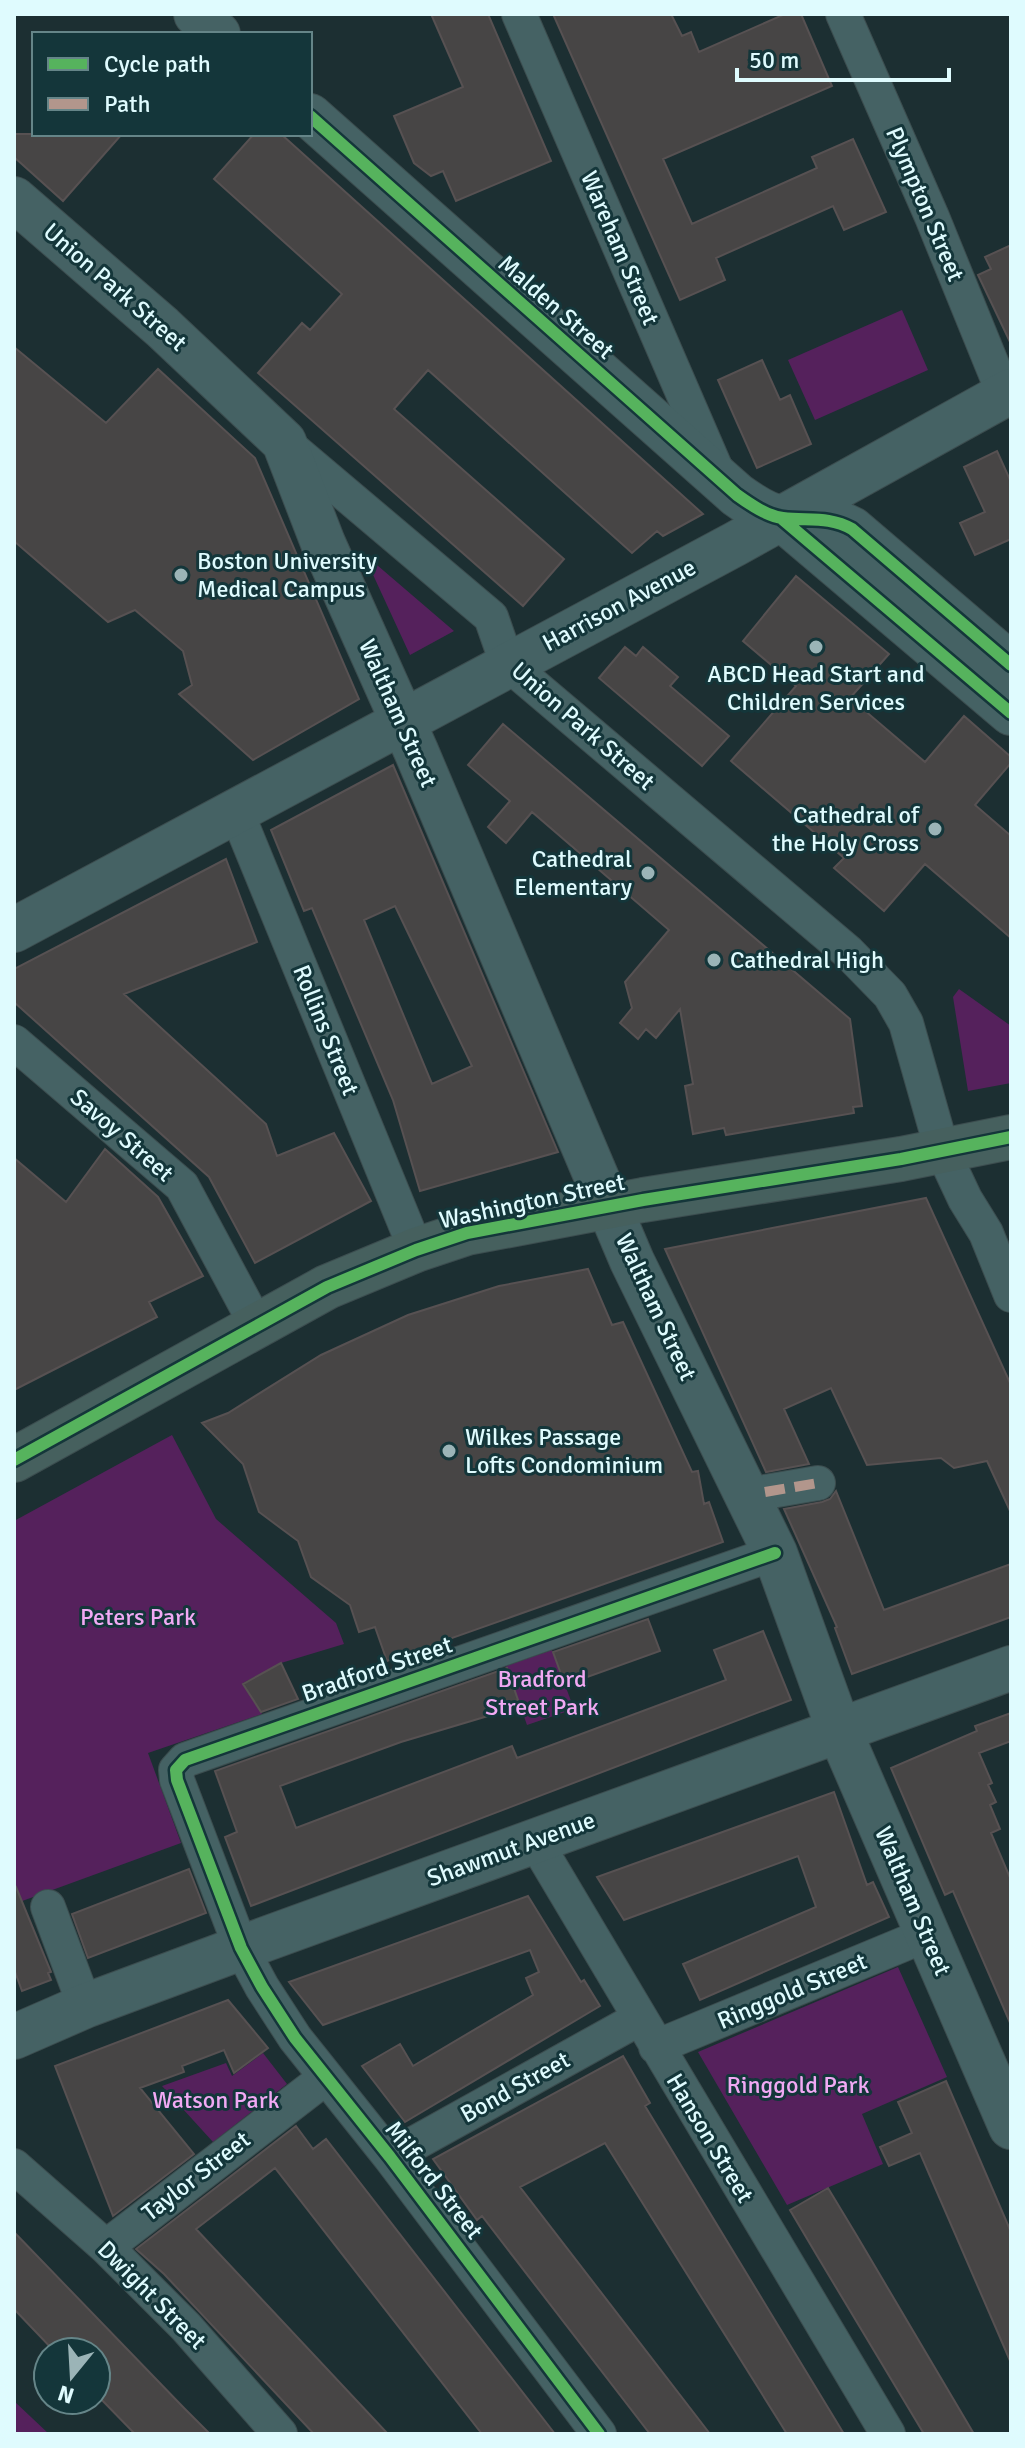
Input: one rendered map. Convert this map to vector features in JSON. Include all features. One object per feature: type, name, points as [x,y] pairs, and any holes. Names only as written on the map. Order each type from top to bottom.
[{"type":"main road","points":[[196,14],[216,32]]},
{"type":"main road","name":"Malden Street","points":[[312,118],[721,482],[750,505],[781,518]]},
{"type":"main road","name":"Union Park Street","points":[[14,199],[162,327],[284,442]]},
{"type":"main road","name":"Harrison Avenue","points":[[14,930],[781,518],[1008,392]]},
{"type":"main road","name":"Waltham Street","points":[[284,442],[323,543],[403,721],[632,1261],[775,1553],[839,1730],[1011,2127]]},
{"type":"main road","points":[[781,518],[824,519],[852,529],[1011,665]]},
{"type":"main road","points":[[781,518],[1011,713]]},
{"type":"main road","name":"Washington Street","points":[[14,1460],[327,1287],[416,1250],[467,1233],[610,1206],[901,1159],[1011,1137]]},
{"type":"main road","name":"Shawmut Avenue","points":[[14,2037],[85,2006],[241,1948],[1011,1668]]},
{"type":"street","name":"Wareham Street","points":[[519,14],[721,482]]},
{"type":"street","name":"Plympton Street","points":[[843,14],[1008,392]]},
{"type":"street","name":"Union Park Street","points":[[284,442],[491,617],[507,663],[848,952],[890,995],[906,1023],[942,1150],[965,1199],[986,1233],[1011,1295]]},
{"type":"street","name":"Rollins Street","points":[[236,811],[416,1250]]},
{"type":"street","name":"Savoy Street","points":[[14,1042],[182,1186],[257,1326]]},
{"type":"street","points":[[765,1492],[818,1483]]},
{"type":"street","name":"Bradford Street","points":[[241,1948],[177,1780],[176,1770],[181,1762],[775,1553]]},
{"type":"street","name":"Hanson Street","points":[[535,1841],[888,2434]]},
{"type":"street","points":[[48,1907],[85,2006]]},
{"type":"street","name":"Ringgold Street","points":[[648,2032],[928,1934]]},
{"type":"street","name":"Milford Street","points":[[241,1948],[286,2025],[325,2078],[390,2157],[599,2434]]},
{"type":"street","name":"Bond Street","points":[[390,2157],[648,2032]]},
{"type":"street","name":"Taylor Street","points":[[106,2247],[325,2078]]},
{"type":"street","name":"Dwight Street","points":[[14,2166],[106,2247],[186,2327],[280,2434]]},
{"type":"green space","points":[[902,310],[928,370],[815,420],[788,360]]},
{"type":"green space","points":[[363,553],[454,631],[410,655]]},
{"type":"green space","points":[[959,989],[1011,1026],[1011,1083],[968,1091],[953,997]]},
{"type":"green space","name":"Peters Park","points":[[172,1435],[216,1519],[336,1623],[344,1644],[281,1663],[243,1683],[262,1714],[148,1753],[181,1843],[14,1904],[14,1521]]},
{"type":"green space","name":"Bradford Street Park","points":[[552,1650],[574,1709],[527,1725],[506,1666]]},
{"type":"green space","name":"Ringgold Park","points":[[898,1967],[947,2077],[862,2114],[883,2164],[787,2205],[698,2052]]},
{"type":"green space","name":"Watson Park","points":[[263,2053],[287,2084],[213,2142],[162,2086],[226,2063],[232,2076]]},
{"type":"green space","points":[[14,2401],[49,2434],[14,2434]]},
{"type":"building","points":[[431,14],[488,14],[551,161],[456,201],[443,171],[431,176],[414,163],[394,116],[463,87]]},
{"type":"building","points":[[553,14],[671,14],[682,36],[691,32],[699,52],[785,14],[801,14],[832,86],[663,159],[692,224],[817,168],[812,157],[853,139],[886,212],[844,230],[833,206],[716,258],[725,280],[680,300]]},
{"type":"building","points":[[14,134],[120,136],[63,201],[14,157]]},
{"type":"building","points":[[252,136],[283,136],[703,514],[663,536],[657,531],[632,553],[428,370],[394,409],[564,559],[523,606],[258,373],[302,323],[310,330],[342,294],[214,179]]},
{"type":"building","points":[[1011,245],[1011,344],[978,275],[991,269],[985,257]]},
{"type":"building","name":"Boston University Medical Campus","points":[[14,347],[106,423],[158,369],[255,458],[359,699],[253,760],[179,694],[192,685],[183,651],[135,610],[108,622],[14,541]]},
{"type":"building","points":[[762,360],[780,400],[790,395],[811,444],[757,468],[718,380]]},
{"type":"building","points":[[997,451],[1011,482],[1011,539],[975,555],[960,523],[985,512],[964,467]]},
{"type":"building","points":[[796,576],[889,654],[850,698],[925,762],[964,716],[1011,757],[1011,763],[975,805],[1011,836],[1011,938],[925,864],[884,911],[834,868],[844,858],[731,761],[796,686],[743,641]]},
{"type":"building","points":[[625,647],[636,656],[643,647],[678,677],[670,686],[729,736],[702,766],[599,678]]},
{"type":"building","points":[[503,724],[850,1019],[862,1106],[853,1107],[854,1113],[726,1135],[724,1128],[693,1134],[685,1086],[693,1084],[680,1009],[656,1038],[646,1029],[638,1039],[620,1023],[632,1008],[625,982],[669,930],[532,812],[506,843],[488,827],[510,801],[468,765]]},
{"type":"building","points":[[393,765],[558,1152],[420,1191],[393,1100],[312,908],[304,911],[271,830]],"holes":[[[395,906],[472,1066],[432,1084],[364,920]]]},
{"type":"building","points":[[226,859],[257,942],[124,994],[266,1124],[277,1156],[334,1133],[371,1201],[255,1263],[209,1177],[14,1002],[14,969]]},
{"type":"building","points":[[105,1149],[158,1197],[203,1276],[149,1302],[157,1317],[14,1390],[14,1158],[66,1202]]},
{"type":"building","points":[[926,1198],[1011,1385],[1011,1513],[987,1461],[954,1468],[941,1458],[867,1465],[831,1388],[784,1409],[809,1464],[766,1472],[665,1249]]},
{"type":"building","name":"Wilkes Passage Lofts Condominium","points":[[588,1269],[612,1325],[623,1322],[692,1472],[698,1471],[704,1504],[709,1502],[723,1542],[387,1661],[375,1627],[359,1632],[350,1605],[311,1577],[298,1541],[259,1512],[243,1464],[202,1423],[228,1413],[321,1355],[408,1315],[499,1286]]},
{"type":"building","points":[[836,1491],[884,1610],[1011,1564],[1011,1617],[852,1674],[837,1627],[784,1509],[822,1502],[830,1499]]},
{"type":"building","points":[[648,1619],[660,1651],[565,1685],[553,1652]]},
{"type":"building","points":[[763,1631],[791,1700],[251,1906],[225,1837],[237,1832],[215,1771],[507,1668],[518,1700],[497,1708],[498,1713],[401,1742],[280,1786],[296,1828],[512,1746],[517,1758],[726,1680],[714,1650]]},
{"type":"building","points":[[281,1663],[298,1699],[261,1712],[243,1684]]},
{"type":"building","points":[[1011,1713],[1011,1741],[979,1753],[992,1783],[988,1785],[996,1802],[990,1805],[1000,1829],[991,1833],[1011,1880],[1011,2025],[953,1891],[945,1895],[891,1768],[977,1731],[975,1726]]},
{"type":"building","points":[[834,1792],[867,1885],[873,1882],[889,1917],[700,2000],[683,1964],[816,1907],[798,1856],[624,1920],[597,1877]]},
{"type":"building","points":[[189,1869],[206,1913],[88,1958],[72,1914]]},
{"type":"building","points":[[16,1887],[51,1972],[48,1973],[51,1980],[22,1991],[14,1969]]},
{"type":"building","points":[[528,1896],[581,1982],[584,1980],[600,2006],[405,2122],[362,2066],[400,2044],[413,2066],[533,1995],[526,1978],[539,1972],[530,1950],[323,2025],[289,1982]]},
{"type":"building","points":[[228,2000],[268,2048],[234,2073],[224,2050],[182,2066],[184,2072],[140,2088],[194,2154],[113,2216],[55,2066]]},
{"type":"building","points":[[623,2056],[650,2103],[645,2106],[844,2434],[787,2434],[605,2143],[520,2187],[710,2434],[650,2434],[482,2216],[477,2220],[433,2159]]},
{"type":"building","points":[[946,2081],[1011,2232],[1011,2363],[920,2153],[889,2166],[880,2147],[912,2133],[898,2102]]},
{"type":"building","points":[[296,2126],[313,2149],[326,2139],[555,2434],[482,2434],[275,2168],[196,2229],[388,2434],[314,2434],[164,2274],[136,2249]]},
{"type":"building","points":[[828,2188],[974,2434],[924,2434],[819,2259],[790,2210]]},
{"type":"building","points":[[14,2232],[210,2434],[135,2434],[112,2410],[112,2336],[40,2336],[14,2309]]},
{"type":"marked path","points":[[765,1492],[818,1483]]},
{"type":"cycle path","points":[[312,118],[737,495],[759,510],[777,517],[827,521],[852,529],[1011,665]]},
{"type":"cycle path","points":[[781,518],[1011,713]]},
{"type":"cycle path","points":[[14,1460],[327,1287],[416,1250],[467,1233],[643,1200],[901,1159],[1011,1137]]},
{"type":"cycle path","points":[[599,2434],[390,2157],[295,2038],[262,1987],[241,1948],[177,1780],[176,1770],[185,1760],[775,1553]]},
{"type":"place","name":"Boston University Medical Campus","points":[[181,575]]},
{"type":"place","name":"ABCD Head Start and Children Services","points":[[816,647]]},
{"type":"place","name":"Cathedral of the Holy Cross","points":[[935,829]]},
{"type":"place","name":"Cathedral Elementary","points":[[648,873]]},
{"type":"place","name":"Cathedral High","points":[[714,960]]},
{"type":"place","name":"Wilkes Passage Lofts Condominium","points":[[449,1451]]}]
